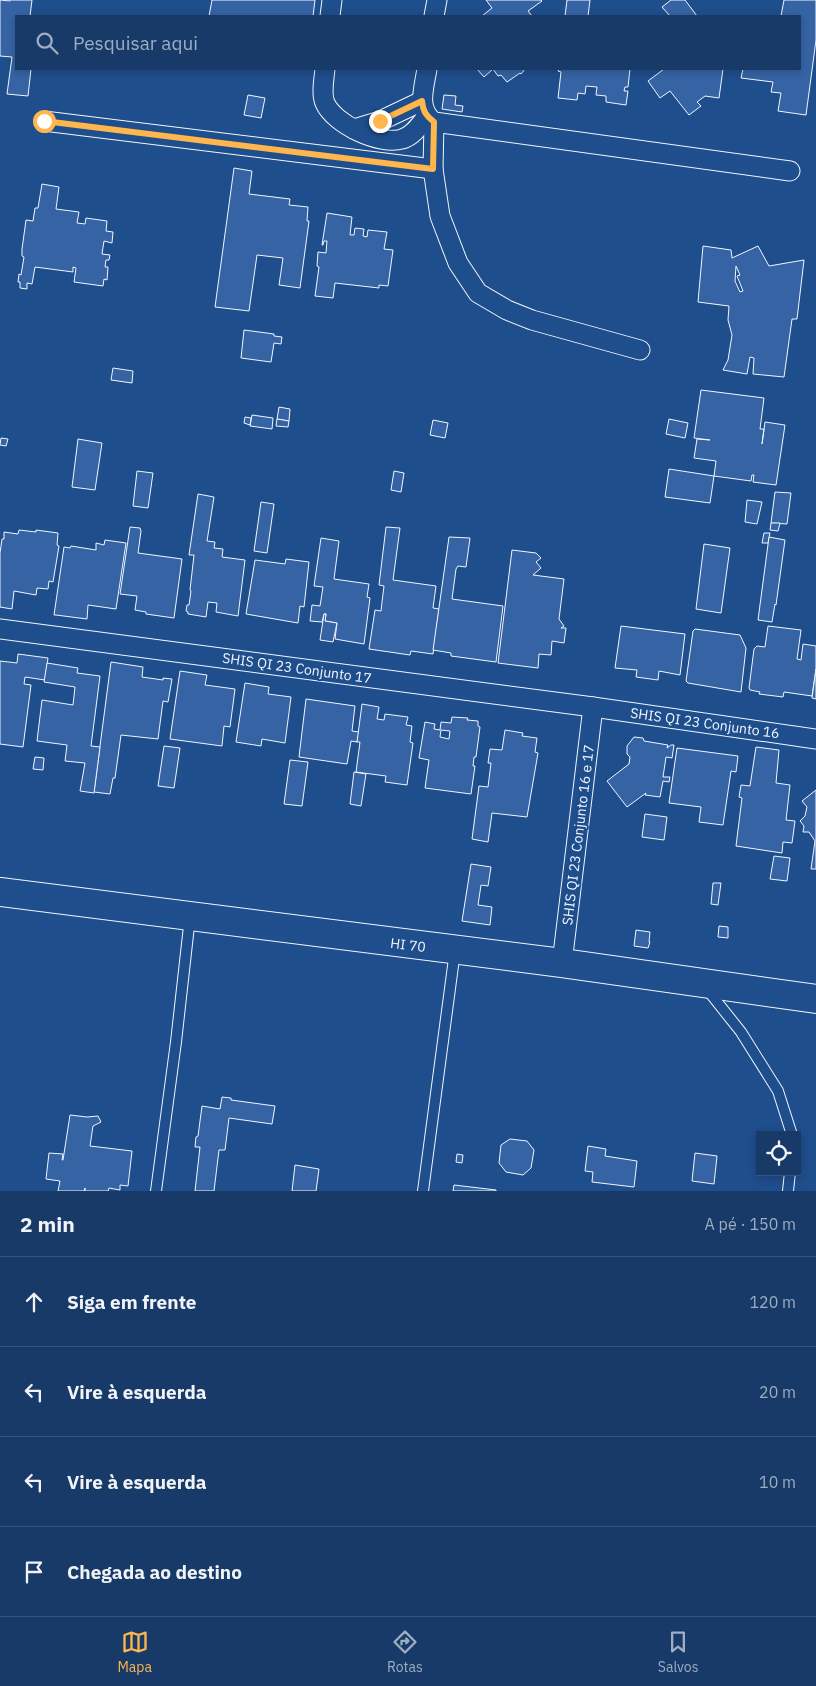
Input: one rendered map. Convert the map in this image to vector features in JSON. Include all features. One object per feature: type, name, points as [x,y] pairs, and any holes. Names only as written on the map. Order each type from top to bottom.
[{"type":"street","points":[[330,15],[332,0]]},
{"type":"street","points":[[434,15],[436,0]]},
{"type":"street","points":[[325,70],[324,103],[337,118],[354,129],[376,138],[391,141],[403,139],[417,130],[428,113]]},
{"type":"street","points":[[427,70],[428,113],[433,169],[440,216],[458,263],[478,292],[507,310],[532,320],[640,350]]},
{"type":"street","points":[[354,129],[380,121],[428,113],[790,171]]},
{"type":"street","points":[[44,121],[433,169]]},
{"type":"street","name":"SHIS QI 23 Conjunto 17","points":[[0,629],[593,708]]},
{"type":"street","name":"SHIS QI 23 Conjunto 16","points":[[593,708],[816,739]]},
{"type":"street","name":"SHIS QI 23 Conjunto 16 e 17","points":[[562,963],[593,708]]},
{"type":"street","name":"HI 70","points":[[0,892],[455,951],[562,963],[816,999]]},
{"type":"lane","points":[[156,1191],[190,917]]},
{"type":"lane","points":[[423,1191],[455,951]]},
{"type":"lane","points":[[702,983],[741,1032],[778,1091],[791,1131]]},
{"type":"lane","points":[[788,1191],[790,1176]]},
{"type":"building","points":[[0,0],[32,0],[30,15],[15,15],[15,70],[31,70],[28,96],[7,94],[12,57],[0,56]]},
{"type":"building","points":[[212,0],[315,0],[313,15],[209,15]]},
{"type":"building","points":[[486,0],[542,1],[528,11],[531,15],[483,15],[492,8]]},
{"type":"building","points":[[567,0],[590,0],[588,15],[565,15]]},
{"type":"building","points":[[671,0],[685,0],[696,15],[669,15],[662,7]]},
{"type":"building","points":[[784,0],[816,0],[816,40],[806,115],[778,111],[781,93],[771,92],[773,82],[741,78],[743,70],[801,70],[801,15],[781,15]]},
{"type":"building","points":[[478,70],[492,70],[484,77]]},
{"type":"building","points":[[494,70],[524,70],[507,82],[501,75],[498,76]]},
{"type":"building","points":[[630,70],[628,87],[625,87],[624,91],[628,91],[626,105],[606,102],[606,96],[596,95],[597,87],[586,86],[585,94],[578,93],[577,100],[558,98],[561,72],[558,71]]},
{"type":"building","points":[[663,70],[723,70],[719,98],[705,96],[697,102],[701,106],[689,115],[670,91],[660,98],[648,81]]},
{"type":"building","points":[[248,95],[265,98],[261,118],[244,115]]},
{"type":"building","points":[[444,95],[456,96],[455,105],[463,106],[462,112],[442,109]]},
{"type":"building","points":[[234,168],[252,171],[249,194],[290,199],[289,205],[308,207],[307,221],[309,221],[300,288],[279,285],[283,258],[257,255],[249,311],[215,307]]},
{"type":"building","points":[[42,184],[59,187],[56,209],[79,212],[77,223],[85,224],[86,218],[107,221],[106,231],[113,232],[112,243],[104,241],[102,254],[110,255],[109,260],[106,260],[105,267],[108,267],[107,280],[104,279],[103,286],[74,282],[76,268],[73,267],[73,272],[35,267],[32,284],[27,283],[27,289],[20,288],[20,282],[18,282],[24,257],[22,256],[22,249],[26,220],[33,221],[35,208],[38,208]]},
{"type":"building","points":[[327,213],[352,217],[350,235],[354,235],[355,228],[364,229],[363,236],[367,237],[368,230],[387,232],[384,249],[393,250],[388,286],[379,285],[379,288],[335,283],[333,298],[315,296],[319,267],[317,266],[318,252],[326,253],[327,241],[324,241],[322,245]]},
{"type":"building","points":[[703,246],[731,250],[732,258],[758,246],[769,266],[804,260],[797,319],[792,319],[784,377],[753,374],[754,358],[750,357],[747,374],[723,370],[728,360],[732,335],[728,320],[729,306],[698,302]],"holes":[[[736,266],[740,275],[737,276],[743,291],[740,292],[735,281]]]},
{"type":"building","points":[[244,330],[274,334],[274,336],[282,337],[281,344],[274,343],[271,362],[241,358]]},
{"type":"building","points":[[113,368],[133,371],[132,383],[111,380]]},
{"type":"building","points":[[701,390],[764,398],[760,429],[764,429],[762,444],[765,422],[785,425],[776,485],[753,482],[754,475],[752,475],[751,481],[714,476],[716,461],[694,458],[697,439],[710,440],[694,438]]},
{"type":"building","points":[[279,407],[290,409],[289,421],[277,419]]},
{"type":"building","points":[[252,415],[273,418],[272,429],[250,426]]},
{"type":"building","points":[[245,417],[251,418],[250,425],[244,423]]},
{"type":"building","points":[[277,419],[289,421],[288,427],[276,426]]},
{"type":"building","points":[[669,419],[688,423],[685,438],[666,434]]},
{"type":"building","points":[[433,420],[448,423],[445,438],[430,435]]},
{"type":"building","points":[[1,438],[8,439],[6,446],[0,445]]},
{"type":"building","points":[[78,439],[102,443],[95,490],[72,487]]},
{"type":"building","points":[[669,469],[714,476],[710,503],[665,497]]},
{"type":"building","points":[[137,471],[153,473],[148,508],[133,506]]},
{"type":"building","points":[[394,471],[404,473],[401,492],[391,490]]},
{"type":"building","points":[[775,492],[791,493],[787,524],[771,523]]},
{"type":"building","points":[[198,494],[214,497],[207,541],[215,542],[214,548],[223,549],[222,557],[245,560],[238,616],[216,612],[217,603],[208,602],[206,617],[188,614],[186,611],[191,591],[194,555],[189,555]]},
{"type":"building","points":[[747,500],[762,502],[757,524],[745,522]]},
{"type":"building","points":[[261,502],[274,504],[267,553],[254,551]]},
{"type":"building","points":[[771,523],[780,523],[778,531],[770,530]]},
{"type":"building","points":[[130,527],[140,528],[141,531],[138,553],[182,559],[174,618],[146,614],[146,612],[135,610],[137,596],[120,594]]},
{"type":"building","points":[[386,527],[400,528],[393,580],[436,586],[433,608],[439,609],[433,654],[411,651],[410,655],[369,649],[375,610],[381,611],[384,586],[379,585]]},
{"type":"building","points":[[19,530],[58,533],[57,545],[59,546],[53,582],[49,581],[48,589],[37,588],[36,595],[14,591],[12,609],[0,607],[0,553],[2,539],[4,539],[4,532],[18,534]]},
{"type":"building","points":[[764,533],[770,533],[768,543],[762,543]]},
{"type":"building","points":[[449,537],[470,538],[466,567],[458,566],[456,569],[452,599],[503,606],[496,662],[451,656],[451,653],[433,650]]},
{"type":"building","points":[[769,537],[785,540],[772,622],[758,620]]},
{"type":"building","points":[[321,538],[339,541],[334,579],[369,584],[367,597],[370,598],[364,644],[335,639],[337,623],[325,621],[326,614],[324,614],[322,622],[310,621],[312,605],[320,606],[323,587],[314,586]]},
{"type":"building","points":[[105,540],[126,543],[116,609],[88,605],[87,619],[54,615],[64,547],[70,548],[71,546],[96,550],[96,543],[104,545]]},
{"type":"building","points":[[704,544],[730,548],[721,613],[696,609]]},
{"type":"building","points":[[512,550],[536,553],[541,558],[536,562],[541,568],[533,575],[564,579],[559,619],[564,626],[561,628],[566,628],[564,643],[552,641],[551,655],[539,654],[538,668],[498,663]]},
{"type":"building","points":[[286,559],[309,562],[304,607],[300,606],[298,623],[246,614],[255,560],[285,564]]},
{"type":"building","points":[[324,614],[326,614],[325,621],[337,623],[333,642],[320,640]]},
{"type":"building","points":[[621,626],[685,634],[680,675],[659,671],[658,680],[636,677],[637,670],[615,668]]},
{"type":"building","points":[[768,626],[801,630],[797,659],[801,660],[803,644],[816,646],[816,669],[812,696],[784,692],[783,697],[759,694],[760,692],[750,690],[754,649],[757,646],[765,647]]},
{"type":"building","points":[[695,629],[740,635],[746,648],[741,692],[688,683],[686,681],[693,631]]},
{"type":"building","points":[[18,654],[48,658],[45,680],[25,677],[24,684],[31,685],[23,747],[0,744],[0,661],[17,663]]},
{"type":"building","points":[[111,662],[143,667],[142,677],[163,680],[163,678],[172,679],[168,702],[163,701],[158,739],[121,735],[115,778],[113,778],[110,794],[94,792]]},
{"type":"building","points":[[47,663],[78,668],[77,673],[100,676],[91,746],[100,747],[94,793],[80,791],[85,763],[65,761],[67,745],[37,741],[42,700],[73,705],[75,687],[44,682]]},
{"type":"building","points":[[816,669],[816,699],[812,698]]},
{"type":"building","points":[[180,671],[207,675],[205,685],[235,689],[230,727],[224,726],[222,746],[170,739]]},
{"type":"building","points":[[245,683],[269,687],[268,694],[291,697],[285,743],[262,739],[261,746],[236,742]]},
{"type":"building","points":[[306,699],[355,706],[352,731],[359,732],[357,742],[351,741],[347,764],[299,757]]},
{"type":"building","points":[[362,704],[379,707],[377,719],[384,720],[385,714],[408,717],[406,725],[412,726],[410,742],[413,743],[407,785],[385,782],[386,776],[356,772],[360,742],[357,742]]},
{"type":"building","points":[[452,717],[468,718],[467,720],[478,721],[478,726],[480,727],[476,757],[474,757],[473,766],[475,766],[471,794],[425,788],[429,760],[419,758],[425,722],[435,724],[434,729],[440,730],[441,722],[451,723]],"holes":[[[441,730],[450,731],[449,739],[440,737]]]},
{"type":"building","points":[[505,730],[523,733],[522,736],[537,738],[535,752],[538,753],[527,817],[492,813],[488,842],[472,839],[479,786],[488,787],[491,763],[488,763],[490,749],[502,750]]},
{"type":"building","points":[[634,737],[643,738],[644,741],[668,745],[667,748],[674,745],[672,758],[666,757],[663,777],[670,777],[669,782],[663,781],[660,797],[645,795],[646,793],[627,807],[607,781],[629,764],[630,757],[627,754],[627,746]]},
{"type":"building","points":[[164,746],[180,748],[174,788],[158,786]]},
{"type":"building","points":[[756,747],[779,750],[776,783],[790,785],[786,820],[795,821],[792,843],[783,842],[782,853],[736,846],[742,798],[739,797],[741,785],[750,786]]},
{"type":"building","points":[[677,748],[738,756],[736,772],[731,771],[723,825],[699,822],[701,807],[669,803]]},
{"type":"building","points":[[35,757],[44,758],[43,770],[33,769]]},
{"type":"building","points":[[290,760],[308,762],[302,806],[284,804]]},
{"type":"building","points":[[354,772],[366,774],[361,806],[350,804]]},
{"type":"building","points":[[816,790],[816,869],[811,869],[815,841],[809,832],[803,832],[804,826],[800,821],[805,816],[807,807],[802,801]]},
{"type":"building","points":[[645,814],[667,817],[664,840],[642,837]]},
{"type":"building","points":[[774,856],[790,858],[787,881],[770,879]]},
{"type":"building","points":[[471,864],[491,867],[488,886],[481,885],[478,905],[492,907],[490,925],[462,921]]},
{"type":"building","points":[[713,883],[721,883],[718,905],[711,904]]},
{"type":"building","points":[[719,926],[728,927],[728,938],[718,937]]},
{"type":"building","points":[[636,930],[650,932],[648,948],[634,946]]},
{"type":"building","points":[[222,1097],[275,1106],[272,1124],[229,1118],[225,1150],[219,1150],[214,1191],[195,1191],[200,1147],[195,1147],[202,1106],[220,1109]]},
{"type":"building","points":[[70,1115],[98,1116],[101,1122],[93,1126],[90,1146],[132,1151],[128,1186],[120,1185],[120,1190],[109,1188],[108,1191],[85,1191],[85,1188],[84,1191],[58,1191],[60,1181],[46,1179],[49,1153],[63,1154],[63,1160]]},
{"type":"building","points":[[510,1139],[527,1141],[534,1150],[531,1168],[523,1175],[506,1172],[499,1163],[501,1145]]},
{"type":"building","points":[[588,1146],[606,1149],[605,1156],[637,1161],[634,1187],[592,1182],[593,1172],[585,1171]]},
{"type":"building","points":[[695,1153],[717,1156],[714,1184],[692,1181]]},
{"type":"building","points":[[457,1154],[463,1155],[462,1163],[456,1162]]},
{"type":"building","points":[[295,1165],[319,1169],[316,1191],[292,1191]]},
{"type":"building","points":[[454,1185],[496,1190],[496,1191],[453,1191]]},
{"type":"route","points":[[44,121],[433,169],[434,122],[423,110],[422,101],[380,121]]}]
